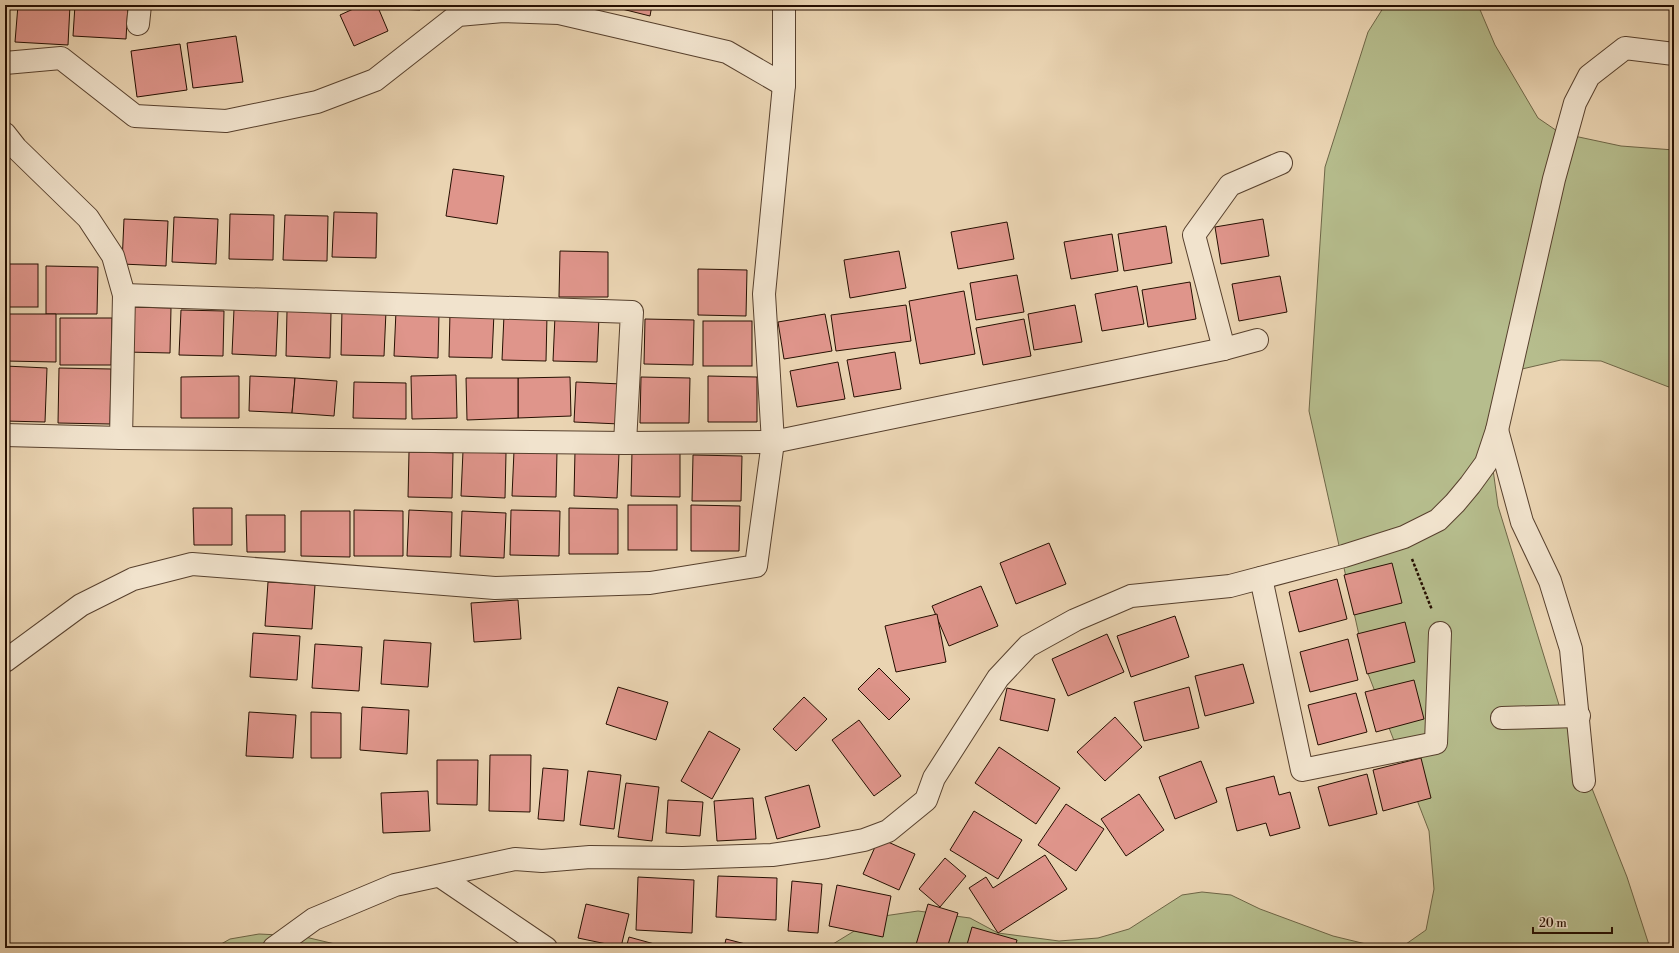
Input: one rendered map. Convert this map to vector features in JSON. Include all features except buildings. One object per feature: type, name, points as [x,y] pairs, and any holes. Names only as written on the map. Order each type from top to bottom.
[{"type":"street","points":[[5,661],[81,605],[133,579],[192,564],[496,588],[650,583],[756,566],[773,442],[764,294],[784,85],[784,5]]},
{"type":"street","points":[[5,63],[60,58],[135,116],[226,121],[317,102],[375,80],[458,15],[503,11],[559,13],[727,52],[784,85]]},
{"type":"street","points":[[274,948],[314,919],[395,885],[515,859],[542,861],[590,857],[683,858],[772,855],[827,848],[864,840],[888,831],[926,800],[934,778],[998,678],[1028,646],[1074,620],[1131,596],[1230,586],[1344,556],[1404,537],[1438,520],[1470,485],[1486,462],[1497,430],[1554,179],[1575,103],[1589,76],[1625,48],[1674,54]]},
{"type":"street","points":[[5,134],[16,148],[88,218],[113,256],[124,296],[121,438]]},
{"type":"street","points":[[1224,349],[1194,235],[1230,185],[1281,164]]},
{"type":"street","points":[[124,296],[632,312],[625,444]]},
{"type":"street","points":[[5,435],[121,438],[625,444],[773,442],[1224,349],[1257,340]]},
{"type":"street","points":[[1497,430],[1522,522],[1550,581],[1571,649],[1579,716],[1584,781]]},
{"type":"street","points":[[1261,578],[1302,770],[1436,743],[1440,633]]},
{"type":"street","points":[[1502,718],[1579,716]]},
{"type":"street","points":[[440,876],[546,948]]},
{"type":"path","points":[[1404,537],[1440,633]]},
{"type":"green space","points":[[1385,5],[1478,5],[1495,45],[1538,118],[1560,133],[1621,146],[1674,150],[1674,389],[1601,361],[1561,360],[1522,369],[1501,397],[1489,440],[1498,506],[1559,705],[1627,877],[1650,948],[829,948],[877,917],[918,911],[970,918],[998,933],[1059,941],[1098,938],[1129,929],[1182,895],[1202,892],[1231,895],[1260,909],[1333,936],[1366,944],[1406,944],[1426,930],[1434,889],[1429,831],[1367,671],[1309,411],[1325,167],[1368,32]]},
{"type":"green space","points":[[259,934],[301,936],[352,948],[214,948],[230,939]]}]
